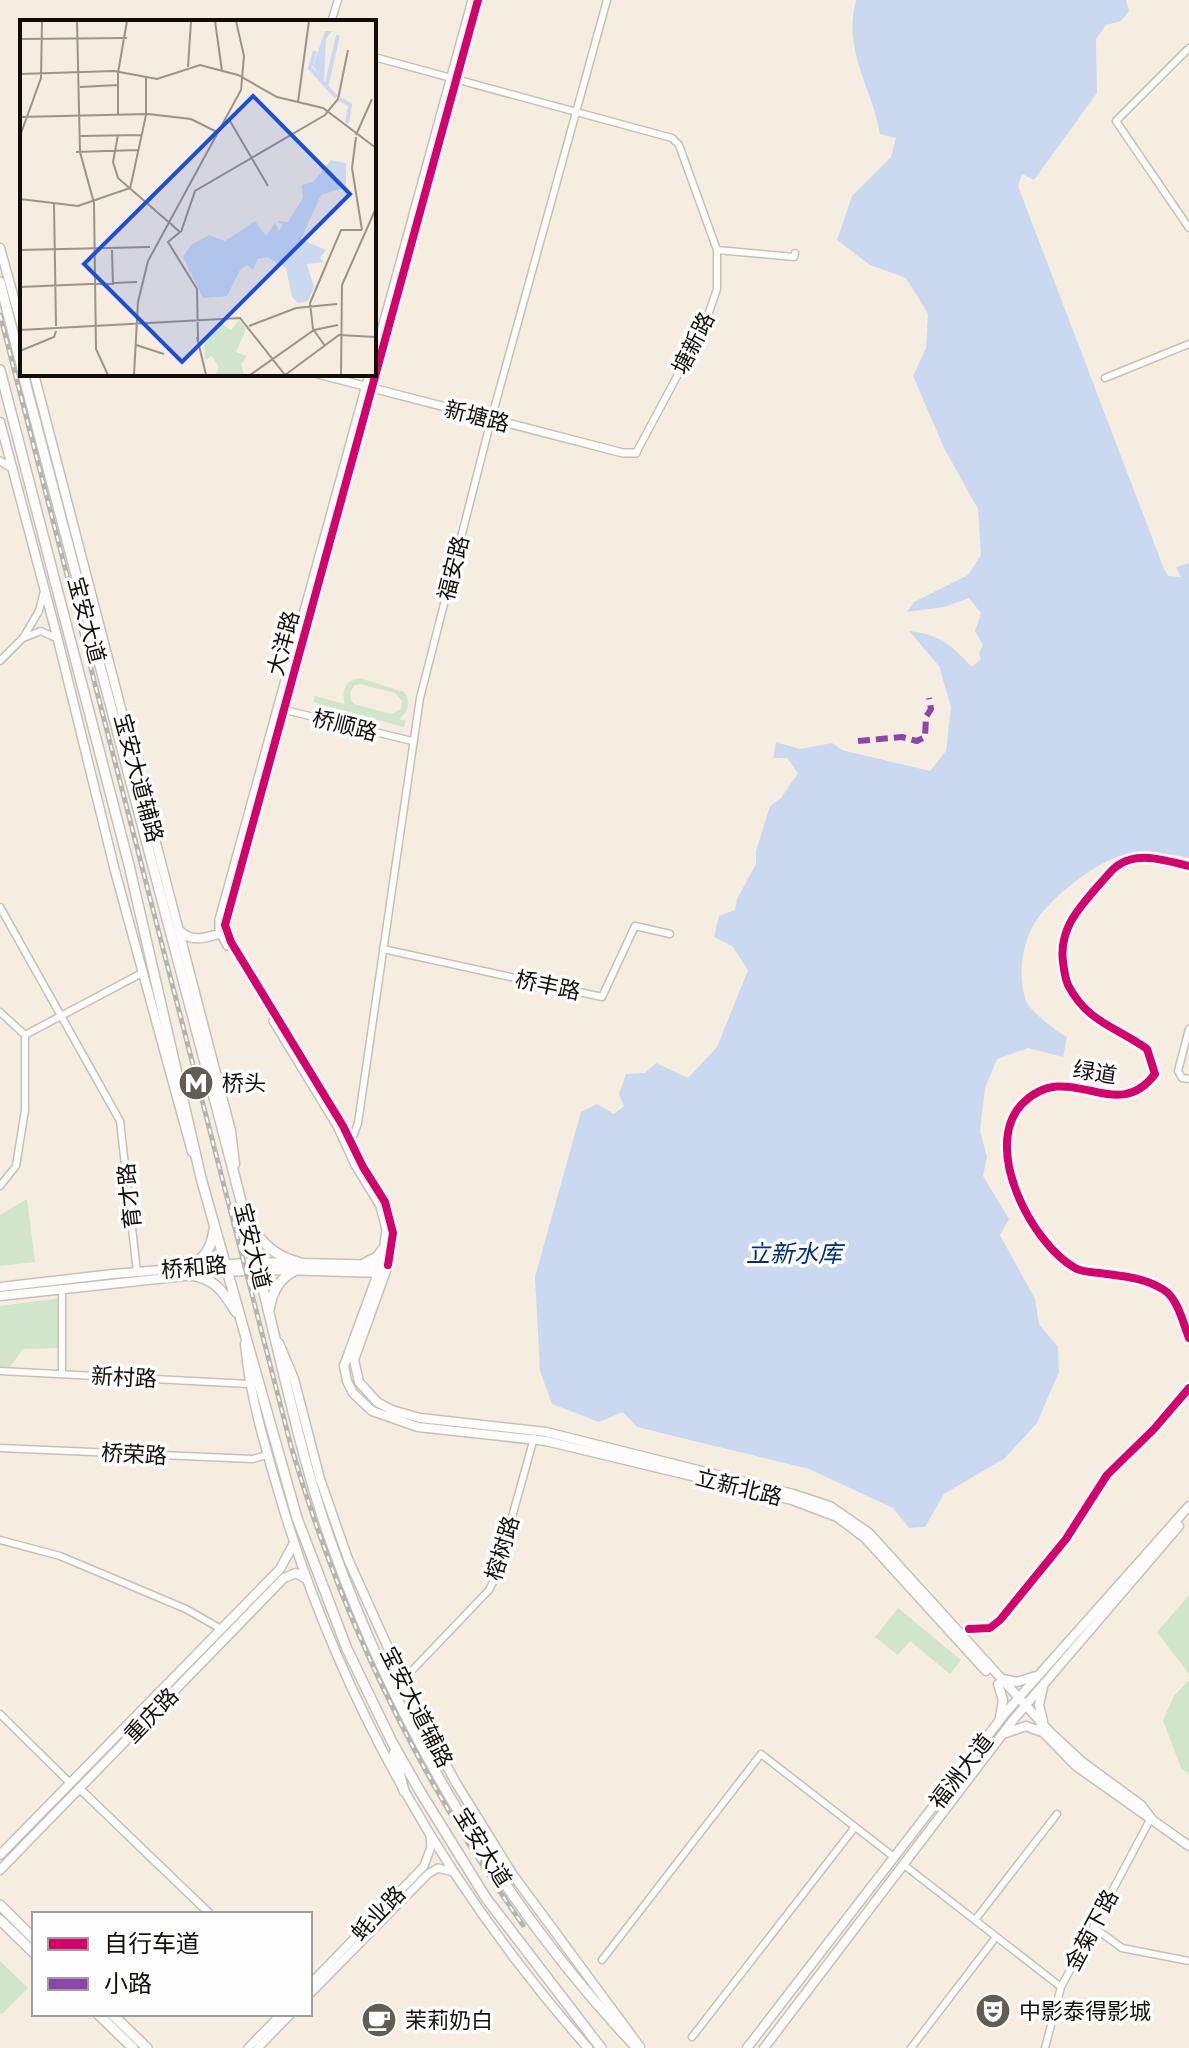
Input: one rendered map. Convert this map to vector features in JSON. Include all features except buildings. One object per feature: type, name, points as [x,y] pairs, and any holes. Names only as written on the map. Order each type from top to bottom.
[{"type":"main road","points":[[0,248],[20,319]]},
{"type":"main road","name":"宝安大道","points":[[0,282],[20,359]]},
{"type":"main road","name":"宝安大道","points":[[0,370],[129,865],[201,1178],[302,1531],[347,1649],[392,1742],[465,1867],[528,1955],[601,2048]]},
{"type":"main road","name":"宝安大道","points":[[24,376],[243,1206],[305,1459],[332,1548],[418,1738],[464,1818],[528,1916],[594,2001],[639,2048]]},
{"type":"main road","name":"宝安大道辅路","points":[[35,376],[231,1131],[237,1183]]},
{"type":"main road","name":"宝安大道辅路","points":[[0,422],[185,1135],[201,1178]]},
{"type":"main road","points":[[179,929],[194,939],[224,934]]},
{"type":"main road","points":[[186,956],[195,945],[224,934]]},
{"type":"main road","points":[[243,1206],[253,1229],[268,1247],[297,1266],[276,1287],[269,1313]]},
{"type":"main road","points":[[186,1271],[208,1252],[214,1223]]},
{"type":"main road","points":[[361,1264],[373,1259],[385,1246]]},
{"type":"main road","name":"桥和路","points":[[0,1287],[137,1272],[258,1266],[361,1264],[384,1269]]},
{"type":"main road","name":"桥和路","points":[[297,1266],[354,1272],[384,1269]]},
{"type":"main road","name":"立新北路","points":[[384,1269],[371,1292],[344,1366],[348,1385],[365,1407],[388,1419],[418,1427],[535,1434]]},
{"type":"main road","name":"立新北路","points":[[384,1269],[354,1356],[357,1378],[371,1397],[392,1410],[420,1418],[535,1434],[779,1490],[830,1506],[869,1533],[1045,1730],[1189,1846]]},
{"type":"main road","points":[[186,1271],[217,1285],[242,1326],[249,1384],[294,1544],[356,1699],[404,1791],[453,1872],[516,1960],[588,2048]]},
{"type":"main road","name":"桥和路","points":[[0,1296],[186,1271]]},
{"type":"main road","points":[[354,1272],[367,1280],[371,1292]]},
{"type":"main road","name":"宝安大道辅路","points":[[272,1326],[294,1379],[317,1469],[348,1559],[402,1681],[456,1783],[513,1875],[639,2048]]},
{"type":"main road","name":"福洲大道","points":[[764,2048],[1000,1738],[1043,1671],[1189,1506]]},
{"type":"main road","name":"福洲大道","points":[[747,2048],[999,1722],[1045,1681],[1189,1514]]},
{"type":"main road","name":"重庆路","points":[[2,1868],[254,1602],[283,1565],[294,1544]]},
{"type":"main road","name":"重庆路","points":[[0,1853],[221,1629],[287,1575],[296,1573],[306,1579]]},
{"type":"main road","points":[[999,1722],[1003,1700],[998,1680],[1017,1682],[1043,1671]]},
{"type":"main road","points":[[1000,1738],[1019,1727],[1045,1730],[1039,1705],[1045,1681]]},
{"type":"main road","points":[[392,1742],[404,1791]]},
{"type":"main road","points":[[1,1906],[32,1937]]},
{"type":"main road","points":[[0,1920],[32,1951]]},
{"type":"main road","points":[[100,2016],[133,2048]]},
{"type":"main road","points":[[114,2016],[147,2048]]},
{"type":"street","points":[[332,20],[338,0]]},
{"type":"street","name":"大洋路","points":[[376,362],[454,78],[472,0]]},
{"type":"street","name":"大洋路","points":[[376,350],[478,0]]},
{"type":"street","name":"福安路","points":[[347,1140],[358,1123],[420,698],[491,420],[607,0]]},
{"type":"street","points":[[1189,48],[1116,121],[1189,228]]},
{"type":"street","points":[[376,58],[576,111]]},
{"type":"street","name":"塘新路","points":[[576,111],[672,138],[679,145],[717,250],[718,280],[712,308],[636,453]]},
{"type":"street","points":[[717,250],[794,257],[795,253]]},
{"type":"street","points":[[13,293],[20,300]]},
{"type":"street","points":[[1105,378],[1189,344]]},
{"type":"street","name":"新塘路","points":[[326,376],[623,453],[636,453]]},
{"type":"street","name":"大洋路","points":[[369,376],[369,387]]},
{"type":"street","name":"大洋路","points":[[224,934],[219,920],[372,376]]},
{"type":"street","points":[[0,461],[12,468]]},
{"type":"street","points":[[0,661],[23,638],[39,611],[44,587]]},
{"type":"street","points":[[23,638],[41,631],[58,640]]},
{"type":"street","name":"桥顺路","points":[[281,708],[412,741]]},
{"type":"street","points":[[0,907],[60,1015]]},
{"type":"street","name":"桥丰路","points":[[383,949],[602,997],[635,926],[670,934]]},
{"type":"street","points":[[224,934],[389,1213],[393,1233],[384,1269]]},
{"type":"street","points":[[25,1035],[142,973]]},
{"type":"street","points":[[0,1012],[25,1035],[25,1110],[16,1166],[0,1186]]},
{"type":"street","name":"育才路","points":[[60,1015],[120,1121],[137,1272]]},
{"type":"street","points":[[1189,1029],[1185,1057],[1178,1071],[1182,1078],[1189,1079]]},
{"type":"street","points":[[347,1140],[382,1213],[386,1230],[384,1269]]},
{"type":"street","points":[[62,1288],[62,1374]]},
{"type":"street","name":"新村路","points":[[0,1371],[249,1384]]},
{"type":"street","name":"榕树路","points":[[402,1681],[489,1590],[535,1434]]},
{"type":"street","name":"桥荣路","points":[[0,1448],[201,1458],[253,1459],[267,1455]]},
{"type":"street","points":[[0,1540],[60,1556],[186,1609],[221,1629]]},
{"type":"street","points":[[0,1714],[70,1783]]},
{"type":"street","points":[[602,1960],[761,1754],[894,1857]]},
{"type":"street","points":[[79,1788],[208,1912]]},
{"type":"street","points":[[975,1920],[1057,1814]]},
{"type":"street","name":"金菊下路","points":[[1045,2048],[1061,1987],[1151,1818]]},
{"type":"street","points":[[692,2037],[855,1827]]},
{"type":"street","name":"蚝业路","points":[[312,1982],[424,1866],[431,1847],[430,1835]]},
{"type":"street","points":[[904,1865],[1061,1987]]},
{"type":"street","name":"蚝业路","points":[[312,1992],[428,1874],[444,1868],[453,1872]]},
{"type":"street","points":[[1093,1927],[1122,1948],[1189,1961]]},
{"type":"street","points":[[911,2048],[996,1937]]},
{"type":"street","points":[[248,2048],[279,2016]]},
{"type":"street","points":[[258,2048],[289,2016]]},
{"type":"green space","points":[[360,678],[404,692],[408,706],[399,719],[406,721],[404,727],[313,702],[315,696],[345,704],[345,687]],"holes":[[[360,684],[395,693],[402,701],[401,709],[391,714],[354,704],[350,692]]]},
{"type":"green space","points":[[27,1199],[35,1262],[0,1266],[0,1215]]},
{"type":"green space","points":[[60,1298],[60,1348],[23,1349],[9,1368],[0,1369],[0,1306]]},
{"type":"green space","points":[[1189,1595],[1189,1674],[1157,1632]]},
{"type":"green space","points":[[898,1608],[961,1660],[950,1674],[910,1641],[898,1655],[875,1637]]},
{"type":"green space","points":[[1189,1680],[1189,1774],[1181,1768],[1163,1720],[1174,1696]]},
{"type":"green space","points":[[0,1961],[28,1988],[2,2014],[0,2013]]},
{"type":"water","name":"立新水库","points":[[856,0],[1126,0],[1129,11],[1121,21],[1106,25],[1096,39],[1097,93],[1034,180],[1022,174],[1018,186],[1164,569],[1168,576],[1181,577],[1176,567],[1189,563],[1189,858],[1149,853],[1119,857],[1081,877],[1044,910],[1025,947],[1023,991],[1028,1005],[1067,1037],[1063,1057],[1028,1048],[997,1059],[985,1088],[980,1131],[987,1157],[983,1176],[1009,1219],[1000,1235],[1035,1299],[1039,1324],[1058,1347],[1059,1372],[1037,1423],[1005,1458],[944,1494],[925,1527],[909,1528],[893,1508],[809,1469],[637,1427],[623,1412],[599,1422],[552,1404],[540,1371],[535,1277],[581,1112],[597,1104],[614,1114],[624,1106],[619,1094],[626,1074],[645,1073],[656,1063],[688,1078],[717,1047],[748,970],[732,946],[714,937],[719,916],[735,910],[737,899],[756,864],[756,851],[770,806],[781,798],[798,773],[787,758],[773,758],[776,742],[800,749],[832,743],[842,750],[930,771],[946,751],[951,707],[939,666],[909,631],[944,642],[972,667],[981,659],[979,653],[983,645],[975,631],[981,613],[969,598],[944,607],[907,612],[914,602],[968,575],[981,555],[978,509],[944,448],[913,376],[926,348],[928,314],[906,278],[870,265],[837,240],[852,196],[891,157],[896,138],[880,134],[860,68],[853,36]]},
{"type":"railway","points":[[0,315],[291,1446],[311,1510],[359,1635],[417,1755],[485,1870],[523,1925]]},
{"type":"marked path","points":[[858,741],[902,737],[917,741],[925,737],[926,717],[931,709],[929,698]]},
{"type":"cycle path","points":[[376,373],[478,0]]},
{"type":"cycle path","points":[[375,376],[225,925],[231,942],[343,1126],[385,1202],[393,1233],[388,1265]]},
{"type":"cycle path","name":"绿道","points":[[1189,866],[1144,858],[1119,864],[1076,912],[1062,951],[1068,985],[1084,1008],[1147,1049],[1155,1074],[1140,1089],[1124,1094],[1074,1087],[1040,1091],[1022,1104],[1011,1122],[1007,1144],[1009,1168],[1017,1193],[1029,1217],[1059,1256],[1081,1270],[1132,1278],[1164,1290],[1176,1305],[1189,1338]]},
{"type":"cycle path","points":[[969,1629],[990,1628],[1000,1620],[1066,1539],[1107,1475],[1154,1429],[1189,1388]]},
{"type":"place","name":"桥头","points":[[196,1083]]},
{"type":"place","name":"中影泰得影城","points":[[993,2011]]},
{"type":"place","name":"茉莉奶白","points":[[379,2020]]}]
